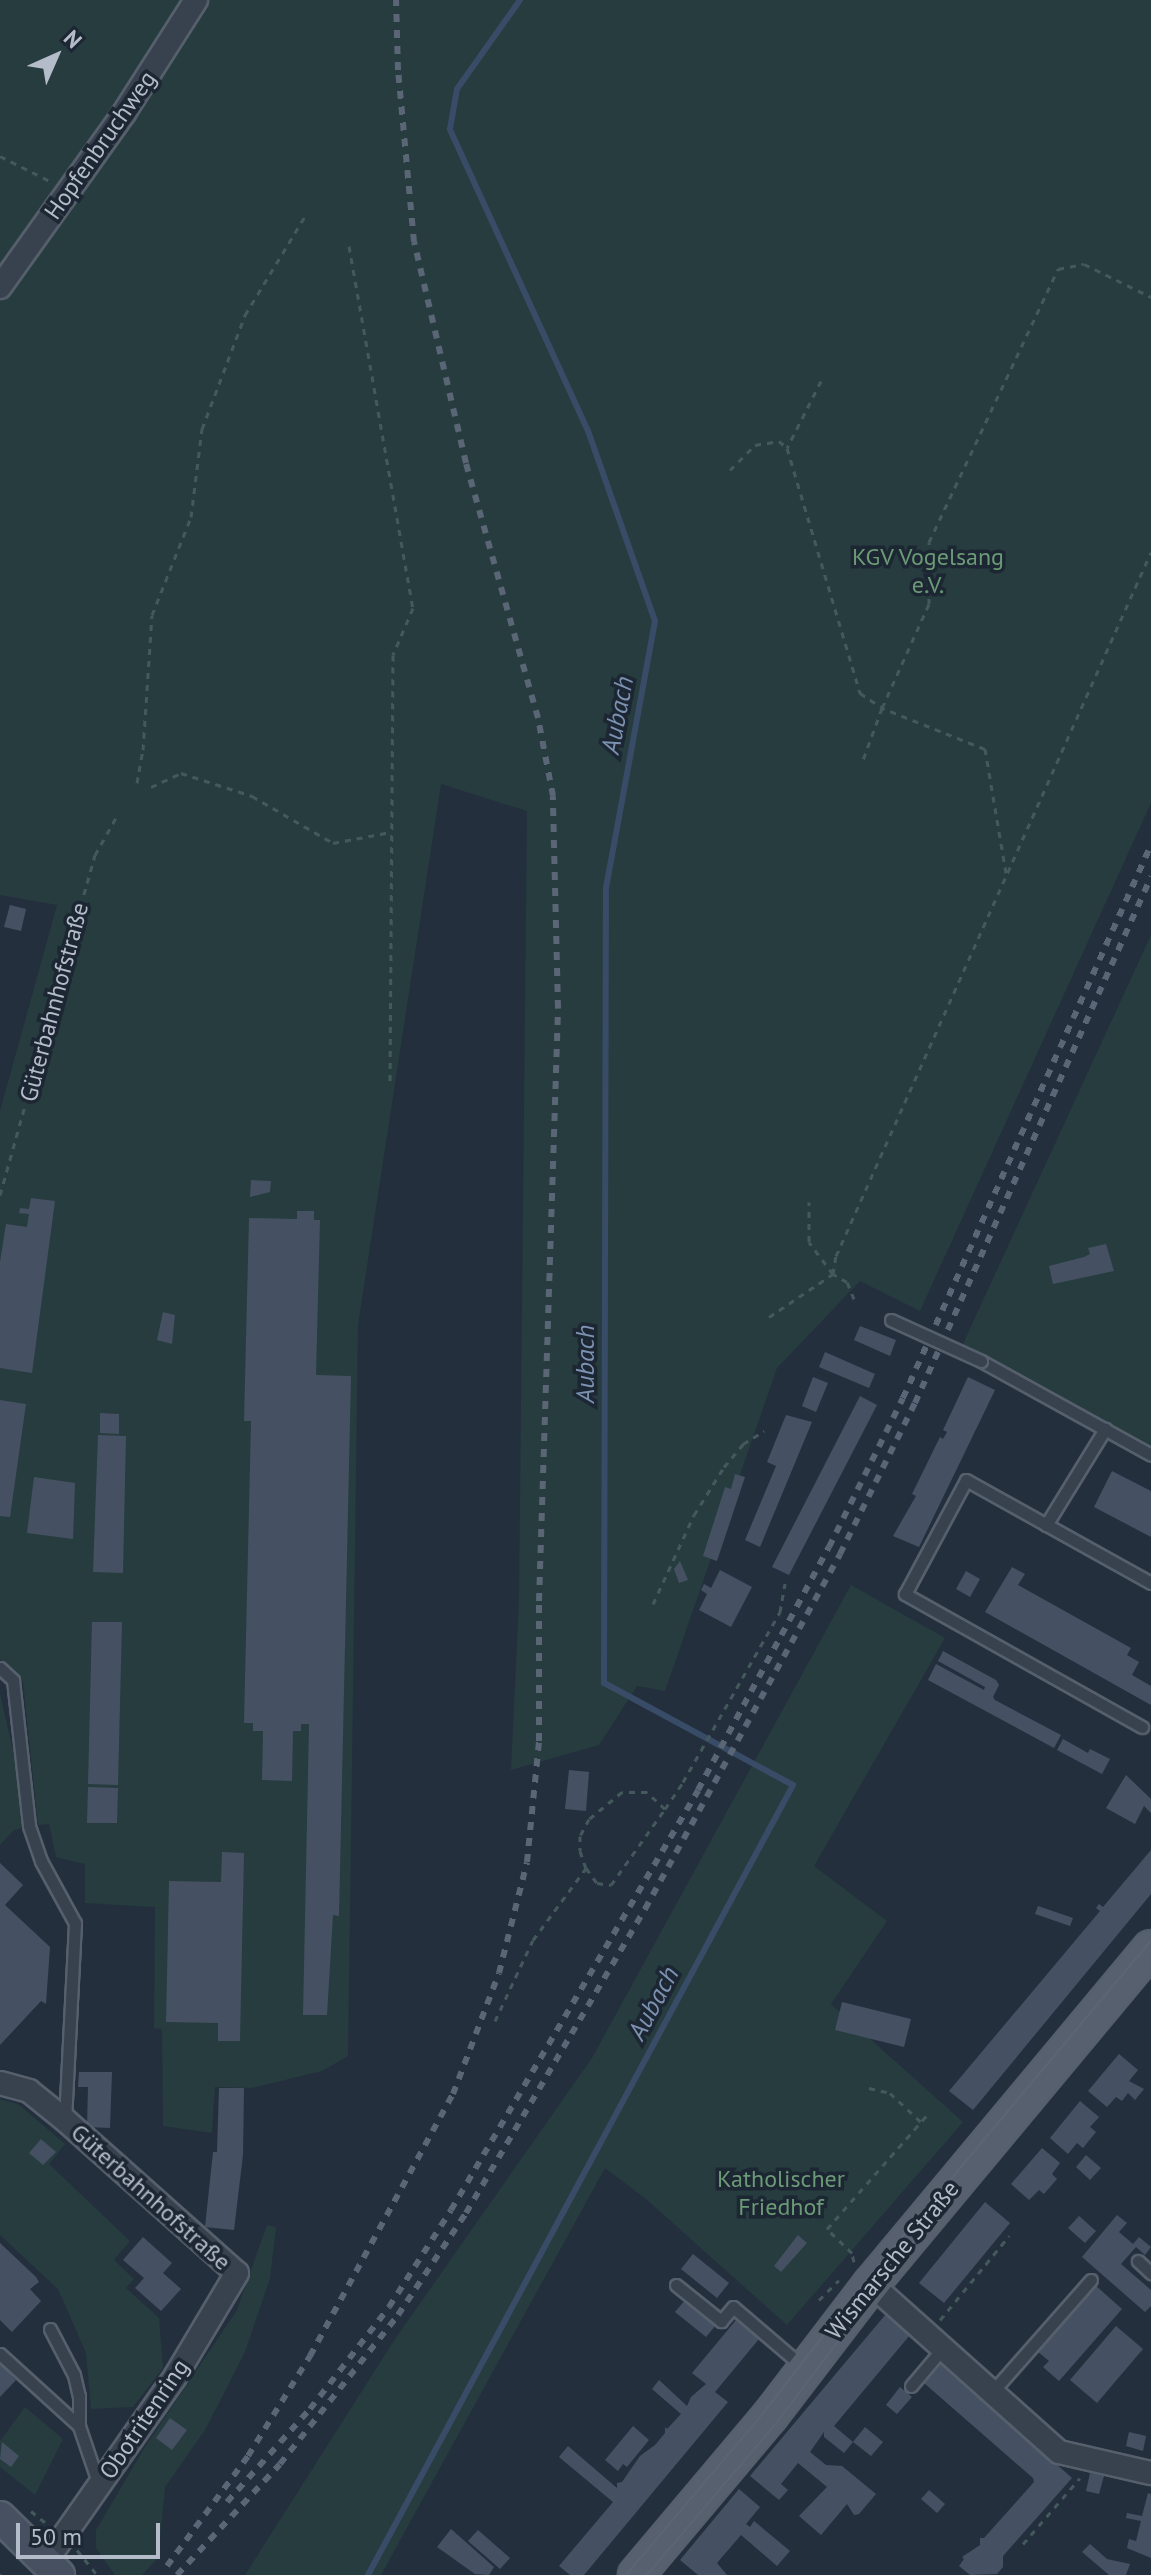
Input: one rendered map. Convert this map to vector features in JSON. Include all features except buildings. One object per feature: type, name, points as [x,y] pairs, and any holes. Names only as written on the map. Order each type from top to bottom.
[{"type":"main road","name":"Wismarsche Straße","points":[[646,2567],[770,2416],[871,2284],[1151,1948]]},
{"type":"street","name":"Hopfenbruchweg","points":[[0,287],[124,113],[196,0]]},
{"type":"street","name":"Güterbahnhofstraße","points":[[0,2083],[29,2091],[237,2273]]},
{"type":"street","name":"Obotritenring","points":[[0,2517],[52,2568],[100,2485],[175,2377],[237,2273]]},
{"type":"street","points":[[871,2284],[1059,2452],[1151,2473]]},
{"type":"lane","points":[[891,1320],[981,1361],[1151,1455]]},
{"type":"lane","points":[[1046,1525],[1105,1429]]},
{"type":"lane","points":[[1142,1727],[905,1594],[966,1480],[1151,1583]]},
{"type":"lane","name":"Güterbahnhofstraße","points":[[0,1668],[13,1680],[29,1826],[41,1861],[75,1923],[65,2120]]},
{"type":"lane","points":[[1138,2261],[1151,2273]]},
{"type":"lane","points":[[993,2391],[1091,2280]]},
{"type":"lane","points":[[676,2285],[721,2321],[733,2307],[805,2369]]},
{"type":"lane","points":[[50,2329],[74,2375],[79,2396],[79,2426],[100,2485]]},
{"type":"lane","points":[[911,2386],[935,2342]]},
{"type":"lane","points":[[0,2354],[79,2426]]},
{"type":"path","points":[[0,156],[69,191]]},
{"type":"path","points":[[137,783],[143,750],[152,615],[191,517],[202,429],[245,315],[304,218]]},
{"type":"path","points":[[349,246],[413,608],[393,655],[390,1081]]},
{"type":"path","points":[[863,760],[882,708],[929,604],[929,542],[1058,269],[1084,264],[1151,297]]},
{"type":"path","points":[[787,448],[821,381]]},
{"type":"path","points":[[730,470],[755,445],[779,441],[787,448],[860,693],[882,708],[985,749],[1006,874]]},
{"type":"path","points":[[769,1317],[833,1274],[836,1256],[1151,552]]},
{"type":"path","points":[[151,787],[181,773],[252,796],[333,843],[392,831]]},
{"type":"path","name":"Güterbahnhofstraße","points":[[0,1195],[95,855],[118,814]]},
{"type":"path","points":[[809,1202],[809,1242],[833,1274],[847,1282],[854,1299]]},
{"type":"path","points":[[653,1604],[694,1515],[724,1467],[743,1444],[764,1431]]},
{"type":"path","points":[[665,1809],[647,1792],[622,1792],[589,1819],[580,1836],[586,1868],[597,1883],[611,1885],[665,1809],[683,1782],[780,1612],[785,1583]]},
{"type":"path","points":[[495,2021],[533,1940],[586,1868]]},
{"type":"path","points":[[869,2088],[890,2093],[921,2122]]},
{"type":"path","points":[[871,2284],[855,2264],[852,2253],[827,2229],[929,2113]]},
{"type":"path","points":[[935,2342],[1009,2236]]},
{"type":"path","points":[[1023,2544],[1095,2460]]},
{"type":"green space","points":[[0,0],[196,0],[0,287]]},
{"type":"green space","name":"KGV Vogelsang e.V.","points":[[204,0],[1151,0],[1151,803],[920,1311],[860,1281],[777,1368],[665,1691],[637,1686],[599,1745],[511,1770],[519,1600],[527,811],[441,784],[358,1325],[348,2056],[322,2071],[252,2088],[215,2087],[212,2133],[163,2126],[162,2029],[154,2028],[155,1907],[85,1903],[85,1864],[56,1857],[49,1824],[38,1825],[23,1682],[0,1659],[0,1111],[57,905],[0,895],[0,301],[79,194]]},
{"type":"green space","points":[[1151,935],[1151,1448],[962,1346]]},
{"type":"green space","name":"Katholischer Friedhof","points":[[851,1585],[945,1638],[814,1866],[887,1921],[831,2004],[963,2122],[787,2325],[646,2199],[605,2168],[381,2575],[245,2575],[395,2339],[592,2058]]},
{"type":"green space","points":[[0,1694],[15,1759],[22,1828],[14,1830],[0,1845]]},
{"type":"green space","points":[[0,2099],[18,2104],[65,2144],[49,2164],[130,2241],[114,2260],[134,2279],[126,2288],[159,2318],[163,2368],[133,2407],[91,2409],[86,2353],[58,2289],[0,2235]]},
{"type":"green space","points":[[267,2225],[276,2227],[270,2278],[245,2352],[205,2430],[165,2487],[158,2558],[142,2575],[115,2575],[96,2548],[96,2530],[145,2447],[237,2310]]},
{"type":"green space","points":[[25,2407],[63,2439],[35,2495],[0,2467],[0,2441]]},
{"type":"waterway","name":"Aubach","points":[[368,2575],[793,1785],[604,1683],[606,888],[655,621],[588,431],[450,129],[457,89],[520,0]]},
{"type":"tram line","points":[[626,2575],[764,2412],[867,2279],[1151,1941]]},
{"type":"tram line","points":[[647,2575],[777,2422],[914,2241]]},
{"type":"railway","points":[[167,2566],[248,2456],[310,2356],[453,2094],[499,1973],[527,1862],[539,1741],[539,1601],[558,1008],[553,796],[538,718],[466,463],[414,242],[398,70],[396,0]]},
{"type":"railway","points":[[227,2502],[310,2409],[389,2307],[451,2210],[698,1790],[829,1547],[903,1398],[1151,845]]},
{"type":"railway","points":[[177,2575],[280,2464],[398,2315],[466,2213],[645,1909],[840,1554],[915,1403],[1151,877]]}]
